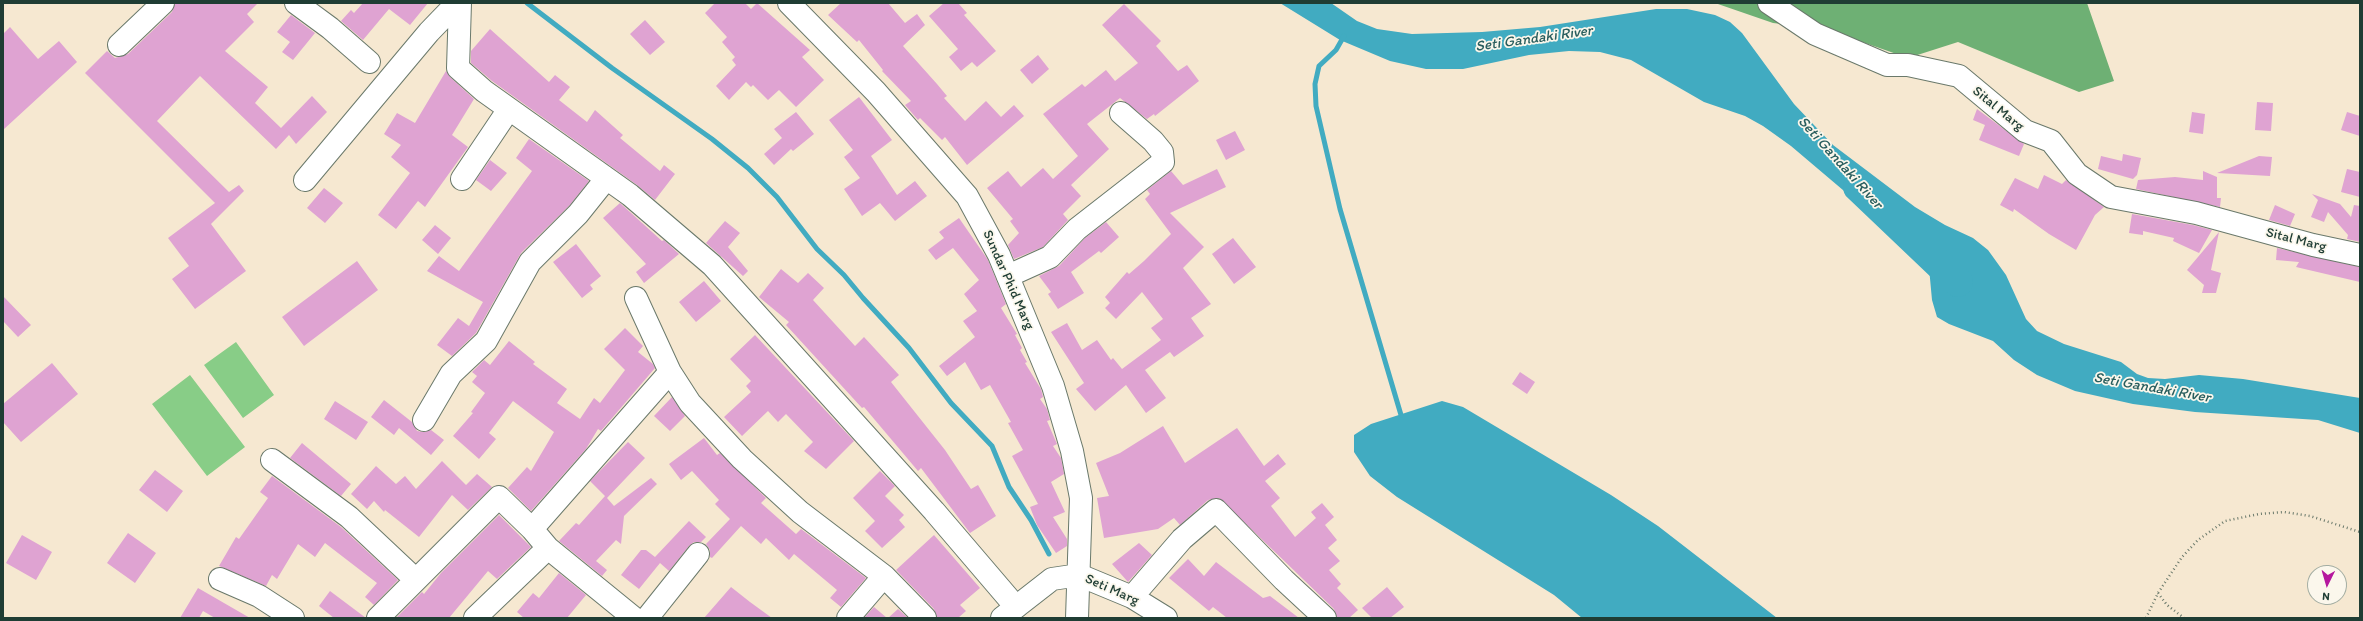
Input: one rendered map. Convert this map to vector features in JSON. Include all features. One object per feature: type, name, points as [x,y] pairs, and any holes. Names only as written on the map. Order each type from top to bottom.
[{"type":"street","points":[[119,45],[164,3]]},
{"type":"street","points":[[296,3],[330,28],[369,62]]},
{"type":"street","points":[[458,3],[458,68],[509,109],[630,195],[712,265],[934,510],[1009,612],[1052,578],[1079,575]]},
{"type":"street","points":[[305,180],[429,32],[458,3]]},
{"type":"street","name":"Sundar Phid Marg","points":[[789,3],[876,92],[967,196],[999,255],[1053,386],[1072,451],[1080,498],[1077,618]]},
{"type":"street","name":"Sital Marg","points":[[1769,3],[1815,34],[1887,65],[1908,65],[1959,76],[2025,131],[2052,141],[2077,174],[2111,197],[2196,213],[2313,245],[2360,255]]},
{"type":"street","points":[[462,179],[509,109]]},
{"type":"street","points":[[1008,276],[1050,257],[1077,229],[1163,162],[1162,152],[1121,113]]},
{"type":"street","points":[[424,420],[451,374],[486,341],[530,262],[578,214],[606,179]]},
{"type":"street","points":[[636,298],[670,372],[690,403],[742,459],[800,512],[884,576],[926,618]]},
{"type":"street","points":[[532,529],[670,372]]},
{"type":"street","points":[[272,460],[349,517],[416,580]]},
{"type":"street","points":[[378,618],[499,497],[532,529],[548,548],[634,618]]},
{"type":"street","points":[[1132,596],[1182,539],[1216,510],[1284,580],[1325,618]]},
{"type":"street","points":[[475,618],[548,548]]},
{"type":"street","points":[[647,618],[698,554]]},
{"type":"street","name":"Seti Marg","points":[[1079,575],[1132,596],[1166,618]]},
{"type":"street","points":[[848,618],[884,576]]},
{"type":"street","points":[[220,579],[259,596],[293,618]]},
{"type":"path","points":[[2146,618],[2158,593],[2182,557],[2198,540],[2231,519],[2284,512],[2310,516],[2360,532]]},
{"type":"path","points":[[2158,593],[2167,605],[2184,618]]},
{"type":"green space","points":[[1715,3],[2087,3],[2114,81],[2079,92],[1958,42],[1908,58],[1825,29],[1773,23]]},
{"type":"green space","points":[[236,342],[274,395],[243,418],[204,365]]},
{"type":"green space","points":[[190,375],[245,447],[207,476],[152,404]]},
{"type":"water","points":[[1280,3],[1331,3],[1357,21],[1377,29],[1412,34],[1482,32],[1540,27],[1656,9],[1687,9],[1715,15],[1730,22],[1742,33],[1794,104],[1833,145],[1915,207],[1945,225],[1973,238],[1988,250],[2006,275],[2026,319],[2037,331],[2064,344],[2121,362],[2137,374],[2148,378],[2165,379],[2199,375],[2243,379],[2360,398],[2360,433],[2318,420],[2195,412],[2133,404],[2075,391],[2037,375],[2014,360],[1993,341],[1949,324],[1937,317],[1932,300],[1927,246],[1924,239],[1918,233],[1850,196],[1791,146],[1763,126],[1745,116],[1704,102],[1631,60],[1600,52],[1569,51],[1529,55],[1463,69],[1426,69],[1390,61],[1340,40]]},
{"type":"water","points":[[1442,401],[1463,407],[1611,495],[1658,526],[1777,618],[1582,618],[1554,595],[1397,497],[1370,476],[1354,452],[1354,435],[1371,424]]},
{"type":"building","points":[[175,3],[258,3],[247,14],[254,22],[225,51],[268,87],[255,103],[281,128],[312,96],[327,112],[296,144],[289,135],[276,149],[200,76],[157,121],[229,192],[239,185],[244,191],[211,224],[246,271],[195,309],[172,279],[189,266],[168,238],[215,203],[85,73],[107,51],[115,58],[128,54],[172,12]]},
{"type":"building","points":[[363,3],[428,3],[410,25],[389,9],[363,40],[341,21],[351,10],[354,13]]},
{"type":"building","points":[[715,3],[745,3],[751,9],[757,3],[810,50],[802,57],[824,80],[796,107],[779,90],[768,100],[753,85],[751,87],[746,82],[729,100],[716,86],[736,65],[732,60],[735,57],[722,42],[727,37],[705,13]]},
{"type":"building","points":[[841,3],[888,3],[905,23],[917,14],[925,25],[903,46],[947,96],[944,98],[965,121],[986,101],[1001,117],[1014,105],[1024,116],[967,165],[945,137],[942,140],[920,118],[918,120],[905,105],[911,101],[882,71],[883,70],[859,40],[857,42],[828,15]]},
{"type":"building","points":[[944,3],[958,3],[967,13],[964,15],[996,51],[977,67],[972,62],[961,71],[949,57],[958,49],[929,16]]},
{"type":"building","points":[[1124,4],[1161,41],[1156,46],[1178,71],[1187,65],[1199,81],[1155,116],[1154,114],[1147,119],[1120,98],[1087,124],[1109,149],[1071,185],[1081,196],[1063,214],[1068,220],[1043,247],[1014,259],[1008,245],[1019,233],[1010,221],[1013,219],[987,188],[1008,171],[1021,187],[1043,168],[1053,179],[1078,156],[1043,114],[1082,84],[1085,87],[1106,70],[1115,81],[1138,63],[1102,25]]},
{"type":"building","points":[[291,15],[315,33],[293,60],[282,52],[290,42],[277,32]]},
{"type":"building","points":[[645,20],[665,42],[650,55],[630,34]]},
{"type":"building","points":[[10,27],[38,59],[59,41],[77,62],[3,130],[3,34]]},
{"type":"building","points":[[490,29],[549,82],[555,75],[570,87],[559,100],[587,122],[595,110],[623,135],[620,138],[660,171],[664,165],[675,174],[655,200],[637,185],[492,81],[471,63],[471,51]]},
{"type":"building","points":[[1038,55],[1049,69],[1032,84],[1020,70]]},
{"type":"building","points":[[446,71],[450,77],[474,99],[452,135],[468,147],[425,207],[418,201],[396,229],[378,215],[410,173],[391,157],[401,145],[384,134],[397,113],[415,123]]},
{"type":"building","points":[[859,97],[892,140],[871,156],[897,195],[915,181],[927,196],[895,221],[880,203],[862,216],[844,189],[860,178],[844,157],[853,150],[829,120]]},
{"type":"building","points":[[2257,102],[2273,103],[2271,131],[2255,130]]},
{"type":"building","points":[[1977,109],[2024,144],[2019,156],[1979,140],[1985,125],[1973,120]]},
{"type":"building","points":[[796,112],[814,134],[793,151],[791,149],[774,165],[764,154],[782,138],[774,129]]},
{"type":"building","points":[[2192,112],[2205,114],[2203,134],[2189,132]]},
{"type":"building","points":[[2347,112],[2360,116],[2360,136],[2341,130]]},
{"type":"building","points":[[1235,131],[1245,150],[1226,160],[1216,140]]},
{"type":"building","points":[[529,139],[589,181],[569,206],[521,253],[476,333],[452,356],[437,345],[458,318],[469,326],[483,302],[427,271],[439,256],[459,271],[532,171],[516,158]]},
{"type":"building","points":[[2123,154],[2141,158],[2137,175],[2133,179],[2098,169],[2101,156],[2122,161]]},
{"type":"building","points":[[2259,156],[2272,157],[2270,176],[2217,173]]},
{"type":"building","points":[[490,160],[507,173],[491,191],[476,180]]},
{"type":"building","points":[[1217,169],[1226,187],[1170,213],[1204,247],[1183,268],[1211,304],[1191,318],[1204,336],[1174,357],[1170,352],[1145,370],[1166,398],[1146,413],[1126,385],[1095,411],[1076,389],[1084,383],[1051,332],[1067,323],[1082,350],[1097,340],[1111,360],[1113,358],[1122,369],[1161,340],[1151,328],[1163,319],[1142,292],[1116,319],[1105,308],[1110,303],[1105,297],[1127,272],[1129,274],[1171,234],[1145,199],[1150,194],[1147,190],[1171,171],[1183,185]]},
{"type":"building","points":[[2347,169],[2360,172],[2360,197],[2341,192]]},
{"type":"building","points":[[2203,171],[2217,177],[2217,198],[2221,198],[2220,207],[2136,189],[2138,180],[2175,177],[2203,180]]},
{"type":"building","points":[[2044,175],[2062,184],[2066,180],[2104,207],[2095,215],[2076,250],[2049,234],[2014,209],[2013,212],[2000,205],[2015,178],[2038,189]]},
{"type":"building","points":[[324,188],[343,203],[325,223],[307,208]]},
{"type":"building","points":[[2312,194],[2340,204],[2351,217],[2354,205],[2360,206],[2360,242],[2347,239],[2348,235],[2328,212],[2324,222],[2311,217],[2318,200]]},
{"type":"building","points":[[620,203],[662,241],[664,240],[679,254],[644,283],[636,272],[646,264],[603,218]]},
{"type":"building","points":[[2275,205],[2295,214],[2290,226],[2269,220]]},
{"type":"building","points":[[2132,214],[2212,230],[2199,253],[2173,241],[2174,238],[2143,231],[2143,235],[2129,233]]},
{"type":"building","points":[[959,218],[988,260],[1006,304],[1001,308],[1017,334],[1015,335],[1022,348],[1020,350],[1027,362],[1025,363],[1041,389],[1043,397],[1040,399],[1047,409],[1050,420],[1047,421],[1057,444],[1053,446],[1061,458],[1064,474],[1051,482],[1065,512],[1053,517],[1067,539],[1067,546],[1056,553],[1037,525],[1030,507],[1038,504],[1012,456],[1023,450],[1008,423],[1011,422],[990,385],[981,390],[965,362],[947,376],[939,366],[975,337],[963,321],[977,311],[964,294],[979,280],[953,248],[936,260],[928,250],[944,238],[939,232]]},
{"type":"building","points":[[725,221],[740,233],[728,247],[748,271],[743,276],[706,243]]},
{"type":"building","points":[[1106,222],[1119,237],[1101,253],[1099,251],[1071,272],[1084,293],[1058,309],[1048,294],[1051,292],[1039,276],[1059,266],[1085,238]]},
{"type":"building","points":[[435,225],[451,238],[438,254],[422,240]]},
{"type":"building","points":[[2219,232],[2211,270],[2221,273],[2216,293],[2202,293],[2204,285],[2187,270]]},
{"type":"building","points":[[1233,238],[1256,267],[1234,284],[1212,254]]},
{"type":"building","points":[[576,244],[601,276],[590,285],[593,289],[582,298],[553,262]]},
{"type":"building","points":[[2277,248],[2360,267],[2360,282],[2296,267],[2299,262],[2276,260]]},
{"type":"building","points":[[357,261],[378,290],[304,346],[282,317]]},
{"type":"building","points":[[781,269],[798,283],[808,273],[824,288],[813,300],[855,346],[864,337],[899,375],[891,382],[945,450],[971,489],[978,485],[996,516],[970,533],[921,468],[918,471],[864,407],[862,408],[786,325],[789,322],[759,297]]},
{"type":"building","points":[[704,281],[721,301],[696,322],[679,302]]},
{"type":"building","points":[[3,296],[31,325],[18,337],[3,321]]},
{"type":"building","points":[[625,328],[643,346],[638,352],[653,364],[655,368],[601,431],[598,429],[586,449],[531,511],[508,488],[527,467],[531,471],[554,432],[513,401],[489,433],[496,439],[479,459],[453,436],[473,413],[471,412],[485,393],[472,382],[477,376],[472,372],[484,360],[490,365],[509,341],[535,362],[533,364],[567,389],[557,403],[580,419],[594,398],[600,403],[625,370],[604,349]]},
{"type":"building","points":[[755,335],[854,441],[826,469],[804,451],[813,442],[786,414],[778,422],[768,411],[742,436],[724,417],[751,392],[746,386],[751,381],[730,359]]},
{"type":"building","points":[[52,363],[78,394],[21,442],[3,422],[3,404]]},
{"type":"building","points":[[1520,372],[1535,382],[1527,394],[1512,384]]},
{"type":"building","points":[[672,397],[685,416],[670,431],[654,416]]},
{"type":"building","points":[[384,400],[412,422],[417,431],[424,432],[431,430],[444,440],[431,455],[399,428],[394,435],[371,417]]},
{"type":"building","points":[[335,401],[368,422],[356,440],[324,419]]},
{"type":"building","points":[[1163,426],[1185,463],[1237,428],[1264,466],[1278,454],[1286,464],[1265,481],[1280,498],[1271,506],[1295,537],[1316,518],[1311,512],[1322,503],[1334,517],[1325,525],[1337,540],[1328,548],[1340,561],[1329,570],[1341,584],[1337,588],[1358,610],[1349,618],[1337,618],[1334,609],[1219,498],[1208,500],[1180,525],[1174,518],[1158,529],[1104,538],[1097,498],[1109,496],[1096,463],[1120,453]]},
{"type":"building","points":[[704,438],[717,455],[720,453],[766,498],[761,503],[796,534],[801,529],[866,578],[841,607],[830,598],[837,590],[794,554],[789,560],[766,538],[761,544],[741,526],[712,558],[710,557],[710,550],[706,544],[730,519],[715,504],[719,500],[692,471],[681,480],[669,464]]},
{"type":"building","points":[[628,442],[645,458],[607,498],[614,506],[651,478],[657,484],[624,516],[621,544],[616,540],[596,561],[607,570],[602,576],[559,541],[576,523],[579,525],[605,496],[590,481]]},
{"type":"building","points":[[302,443],[351,484],[341,496],[290,458]]},
{"type":"building","points":[[442,461],[466,485],[477,474],[492,487],[468,510],[452,495],[419,537],[385,510],[384,512],[374,501],[367,509],[351,494],[376,466],[396,484],[405,476],[416,489]]},
{"type":"building","points":[[155,470],[183,491],[167,512],[139,490]]},
{"type":"building","points":[[880,471],[895,486],[885,496],[904,515],[899,520],[905,527],[882,548],[865,531],[875,521],[853,498]]},
{"type":"building","points":[[272,476],[341,527],[398,580],[374,605],[365,597],[377,583],[325,543],[315,557],[298,544],[277,579],[272,575],[266,586],[219,566],[236,537],[239,539],[268,498],[260,492]]},
{"type":"building","points":[[499,515],[531,547],[497,579],[488,571],[449,618],[396,618],[422,592],[424,594],[441,573]]},
{"type":"building","points":[[689,521],[706,537],[701,542],[694,542],[689,546],[669,571],[660,563],[639,589],[621,575],[641,550],[646,550],[655,557]]},
{"type":"building","points":[[128,533],[156,553],[135,583],[107,563]]},
{"type":"building","points":[[22,535],[52,552],[36,580],[6,563]]},
{"type":"building","points":[[934,535],[980,588],[960,605],[966,611],[958,618],[937,618],[934,609],[896,570]]},
{"type":"building","points":[[1139,543],[1152,555],[1128,582],[1112,564]]},
{"type":"building","points":[[1188,559],[1204,576],[1216,562],[1263,598],[1270,596],[1299,618],[1227,618],[1213,607],[1209,611],[1169,578]]},
{"type":"building","points":[[559,573],[586,595],[567,618],[524,618],[517,612],[533,593],[539,598]]},
{"type":"building","points":[[731,587],[750,602],[772,618],[704,618]]},
{"type":"building","points":[[1387,587],[1404,607],[1390,618],[1372,618],[1362,608]]},
{"type":"building","points":[[198,588],[250,618],[215,618],[203,611],[199,618],[180,618]]},
{"type":"building","points":[[330,591],[366,618],[334,618],[319,606]]},
{"type":"building","points":[[874,607],[887,618],[864,618]]},
{"type":"building","points":[[898,609],[908,618],[888,618]]},
{"type":"waterway","points":[[527,3],[612,68],[712,139],[748,168],[777,197],[817,249],[844,275],[909,348],[951,403],[992,446],[1009,487],[1031,520],[1049,554]]},
{"type":"waterway","points":[[1344,36],[1336,50],[1319,66],[1315,84],[1316,106],[1340,209],[1401,415]]},
{"type":"waterway","name":"Seti Gandaki River","points":[[1858,187],[1958,282]]}]
